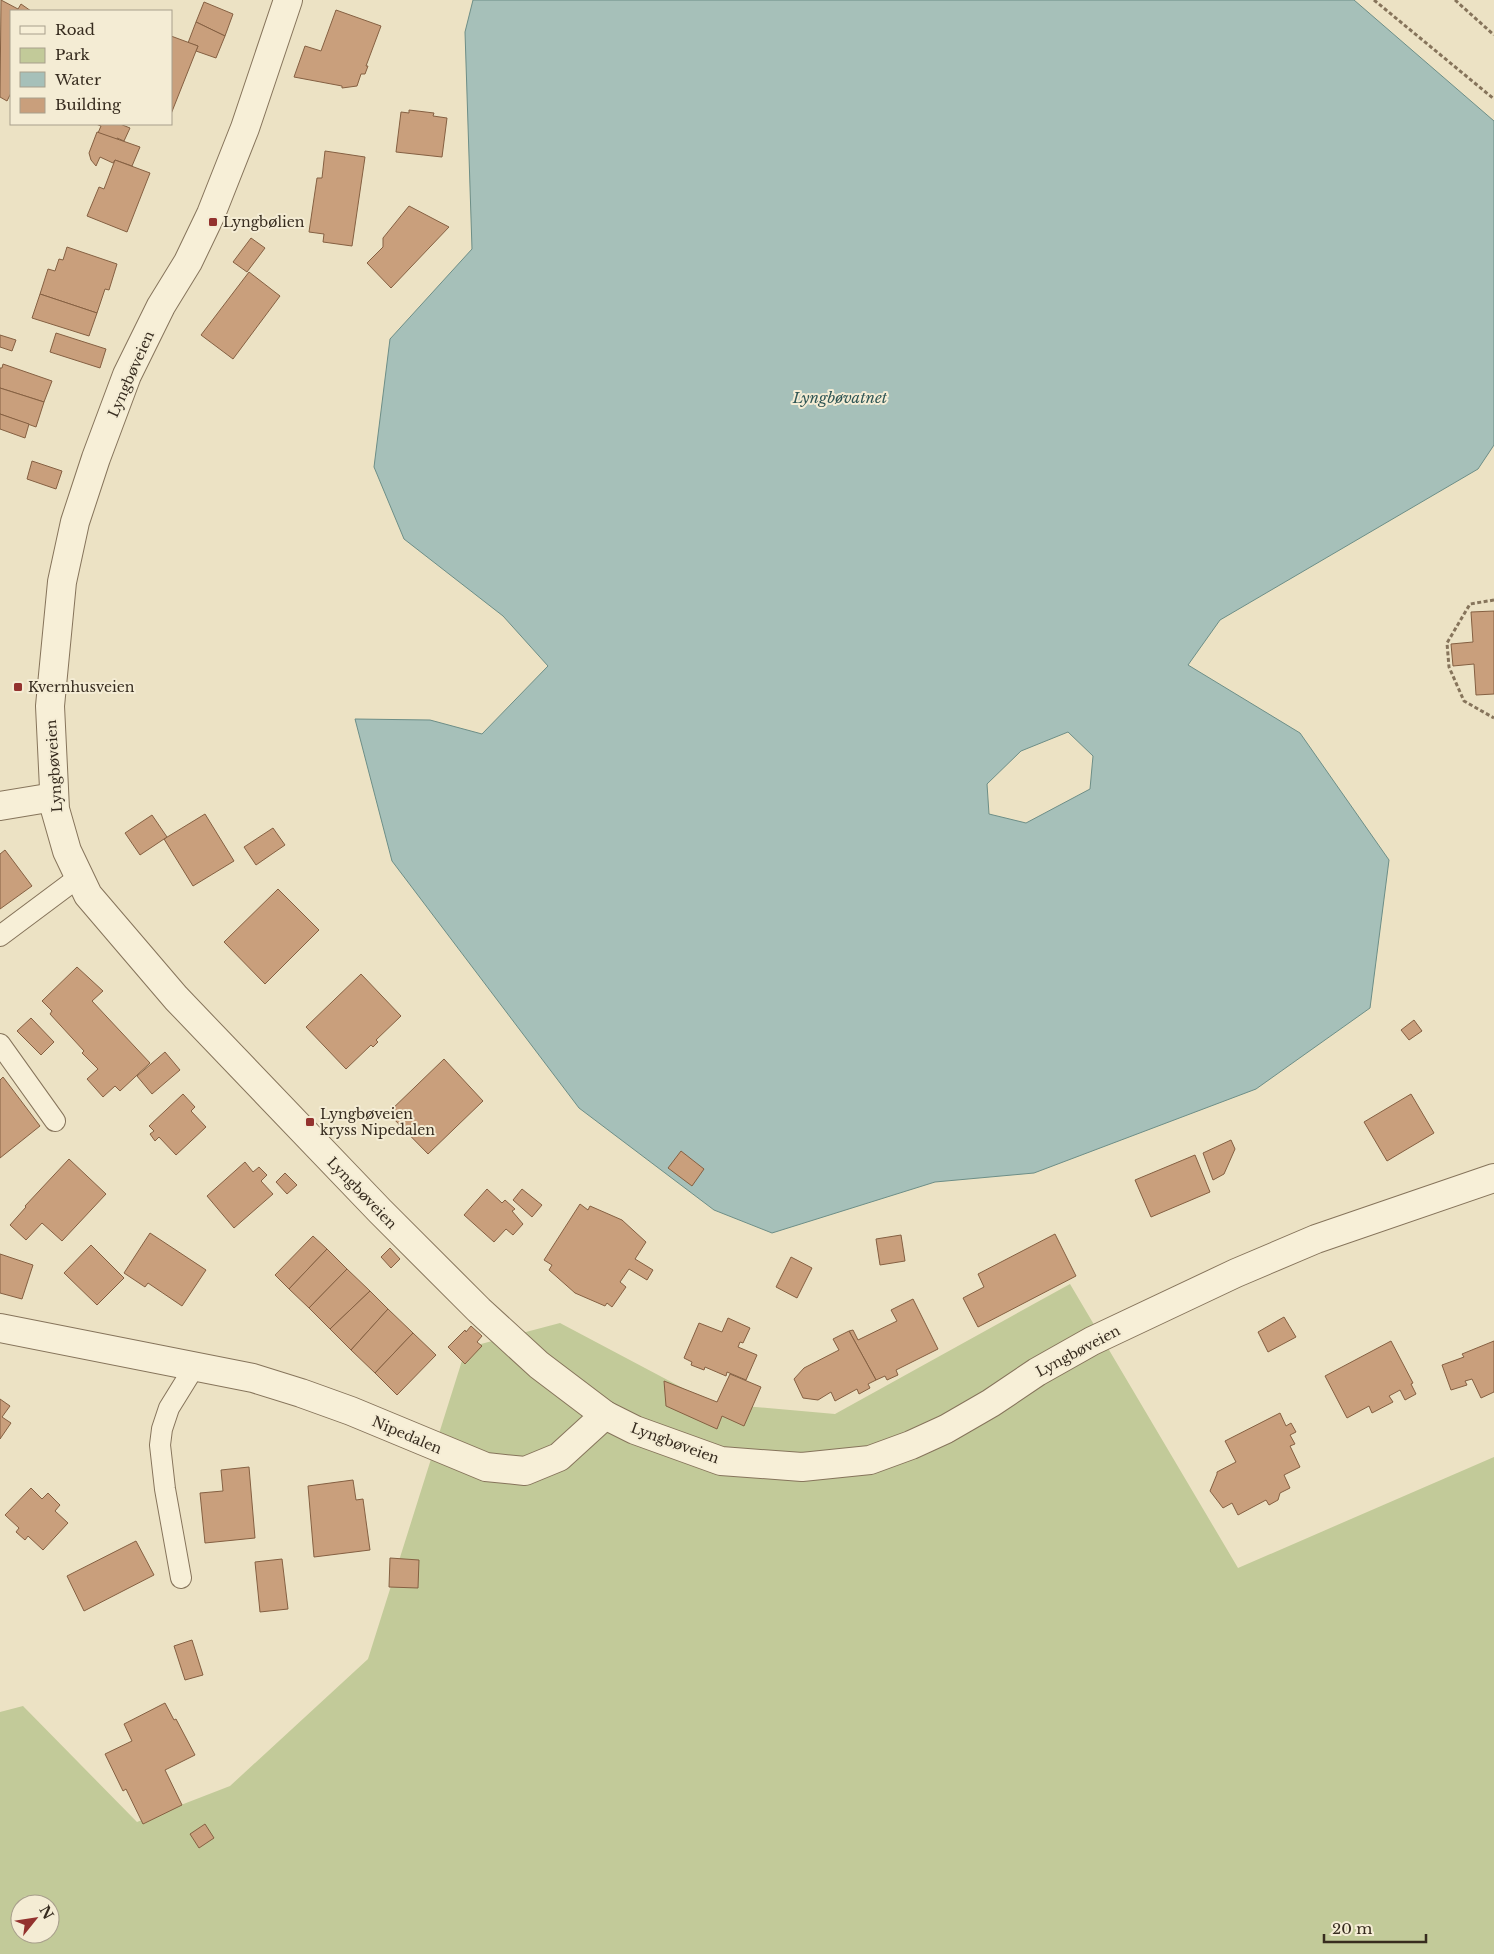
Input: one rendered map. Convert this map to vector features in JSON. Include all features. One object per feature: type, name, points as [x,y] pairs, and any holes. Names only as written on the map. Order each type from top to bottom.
[{"type":"street","name":"Lyngbøveien","points":[[288,0],[245,128],[211,214],[188,262],[162,306],[127,375],[96,458],[76,522],[62,582],[50,706],[55,809],[67,851],[88,895],[176,998],[380,1211],[479,1310],[539,1365],[604,1415],[635,1430],[721,1461],[802,1468],[870,1460],[911,1445],[946,1429],[991,1403],[1037,1372],[1092,1341],[1236,1273],[1316,1240],[1494,1178]]},
{"type":"street","points":[[0,806],[54,797]]},
{"type":"street","name":"Nipedalen","points":[[0,1328],[253,1378],[351,1411],[486,1467],[525,1471],[559,1457],[604,1415]]},
{"type":"lane","points":[[0,936],[79,877]]},
{"type":"lane","points":[[0,1044],[55,1122]]},
{"type":"lane","points":[[181,1578],[160,1445],[162,1429],[169,1408],[195,1366]]},
{"type":"path","points":[[1374,0],[1494,99]]},
{"type":"path","points":[[1455,0],[1494,35]]},
{"type":"path","points":[[1494,600],[1470,604],[1447,642],[1449,667],[1464,701],[1494,718]]},
{"type":"green space","points":[[1070,1284],[1238,1568],[1494,1457],[1494,1954],[0,1954],[0,1712],[23,1706],[137,1822],[230,1786],[368,1659],[466,1348],[560,1323],[711,1403],[835,1414]]},
{"type":"water","name":"Lyngbøvatnet","points":[[473,0],[1354,0],[1494,121],[1494,445],[1478,469],[1220,620],[1188,665],[1300,733],[1389,860],[1370,1008],[1256,1089],[1034,1173],[935,1182],[772,1233],[714,1210],[579,1108],[392,861],[355,719],[430,720],[482,734],[548,666],[503,616],[404,539],[374,467],[390,339],[472,249],[465,32]],"holes":[[[1068,732],[1093,756],[1090,789],[1026,823],[989,814],[987,784],[1021,751]]]},
{"type":"building","points":[[1,0],[18,9],[21,4],[30,10],[10,10],[10,95],[7,101],[0,97]]},
{"type":"building","points":[[204,2],[233,14],[225,36],[196,22]]},
{"type":"building","points":[[336,10],[381,26],[366,66],[368,66],[365,74],[361,74],[357,86],[342,88],[342,86],[294,77],[305,46],[321,51]]},
{"type":"building","points":[[196,22],[225,36],[216,58],[196,51],[198,46],[188,43]]},
{"type":"building","points":[[172,36],[198,46],[172,111]]},
{"type":"building","points":[[409,110],[434,113],[433,116],[447,118],[442,157],[396,152],[401,112],[409,113]]},
{"type":"building","points":[[98,125],[122,125],[130,128],[124,141],[98,133],[101,126]]},
{"type":"building","points":[[97,132],[140,147],[132,166],[115,160],[113,163],[100,157],[96,166],[91,160],[89,153]]},
{"type":"building","points":[[325,151],[365,157],[352,246],[323,242],[324,234],[309,232],[317,178],[322,178]]},
{"type":"building","points":[[115,160],[150,173],[127,232],[87,216],[99,187],[104,189]]},
{"type":"building","points":[[409,206],[449,227],[391,288],[367,263],[383,247],[383,238]]},
{"type":"building","points":[[251,238],[265,248],[247,272],[233,262]]},
{"type":"building","points":[[67,247],[117,264],[109,290],[105,289],[97,313],[40,294],[48,269],[55,271],[59,259],[63,260]]},
{"type":"building","points":[[249,272],[280,296],[233,359],[201,335]]},
{"type":"building","points":[[40,294],[97,313],[89,336],[32,318]]},
{"type":"building","points":[[56,333],[106,349],[100,368],[50,352]]},
{"type":"building","points":[[0,335],[16,340],[12,351],[0,347]]},
{"type":"building","points":[[3,364],[52,381],[44,402],[0,388],[0,368],[2,368]]},
{"type":"building","points":[[0,388],[44,402],[36,427],[0,414]]},
{"type":"building","points":[[0,414],[29,424],[25,438],[0,429]]},
{"type":"building","points":[[32,461],[62,471],[56,489],[27,479]]},
{"type":"building","points":[[1494,611],[1494,694],[1476,695],[1474,664],[1453,666],[1451,644],[1473,642],[1471,612]]},
{"type":"building","points":[[205,814],[234,861],[193,886],[164,839]]},
{"type":"building","points":[[152,815],[167,837],[140,855],[125,833]]},
{"type":"building","points":[[273,828],[285,845],[256,865],[244,847]]},
{"type":"building","points":[[5,850],[32,886],[0,909],[0,854]]},
{"type":"building","points":[[278,889],[319,930],[265,984],[224,942]]},
{"type":"building","points":[[77,967],[103,991],[92,1001],[150,1063],[120,1091],[115,1086],[103,1097],[87,1079],[98,1069],[82,1053],[84,1051],[50,1014],[52,1011],[42,1001]]},
{"type":"building","points":[[361,974],[401,1016],[376,1040],[378,1042],[373,1047],[371,1045],[346,1069],[306,1027]]},
{"type":"building","points":[[31,1018],[54,1042],[41,1055],[17,1031]]},
{"type":"building","points":[[1414,1020],[1422,1031],[1409,1040],[1401,1030]]},
{"type":"building","points":[[165,1052],[180,1070],[152,1094],[137,1076]]},
{"type":"building","points":[[444,1059],[483,1101],[428,1154],[388,1113]]},
{"type":"building","points":[[3,1077],[40,1126],[0,1158],[0,1080]]},
{"type":"building","points":[[183,1094],[195,1107],[191,1111],[206,1127],[176,1155],[159,1137],[155,1141],[150,1134],[154,1131],[149,1126]]},
{"type":"building","points":[[1411,1094],[1434,1133],[1387,1161],[1364,1122]]},
{"type":"building","points":[[1231,1140],[1235,1149],[1224,1174],[1213,1180],[1203,1153]]},
{"type":"building","points":[[681,1151],[704,1169],[692,1186],[668,1168]]},
{"type":"building","points":[[1195,1155],[1210,1192],[1151,1217],[1135,1180]]},
{"type":"building","points":[[69,1159],[106,1194],[62,1241],[42,1223],[26,1240],[10,1225]]},
{"type":"building","points":[[245,1162],[253,1172],[259,1167],[267,1175],[261,1181],[273,1194],[234,1228],[207,1196]]},
{"type":"building","points":[[285,1173],[297,1185],[287,1194],[276,1182]]},
{"type":"building","points":[[487,1189],[502,1203],[505,1200],[515,1209],[512,1211],[523,1224],[513,1235],[506,1229],[494,1242],[464,1215]]},
{"type":"building","points":[[522,1189],[542,1205],[532,1217],[513,1200]]},
{"type":"building","points":[[580,1204],[588,1210],[590,1206],[622,1220],[646,1242],[635,1259],[653,1270],[647,1280],[629,1269],[620,1282],[626,1287],[612,1307],[607,1303],[605,1306],[575,1293],[549,1270],[552,1265],[544,1260]]},
{"type":"building","points":[[150,1233],[206,1270],[182,1306],[148,1283],[145,1287],[124,1273]]},
{"type":"building","points":[[1055,1234],[1076,1276],[978,1327],[963,1298],[984,1287],[978,1274]]},
{"type":"building","points":[[901,1235],[905,1261],[880,1265],[876,1239]]},
{"type":"building","points":[[313,1236],[327,1249],[289,1289],[275,1275]]},
{"type":"building","points":[[91,1245],[124,1278],[97,1305],[64,1273]]},
{"type":"building","points":[[390,1248],[400,1259],[391,1268],[381,1257]]},
{"type":"building","points":[[327,1249],[347,1269],[309,1308],[289,1289]]},
{"type":"building","points":[[0,1254],[33,1265],[22,1299],[0,1293]]},
{"type":"building","points":[[791,1257],[812,1268],[797,1298],[776,1287]]},
{"type":"building","points":[[347,1269],[370,1291],[330,1329],[309,1308]]},
{"type":"building","points":[[370,1291],[388,1309],[351,1350],[330,1329]]},
{"type":"building","points":[[913,1299],[938,1349],[896,1370],[898,1375],[887,1380],[885,1376],[876,1380],[849,1331],[853,1330],[858,1340],[897,1321],[891,1310]]},
{"type":"building","points":[[388,1309],[413,1333],[375,1373],[351,1350]]},
{"type":"building","points":[[1284,1317],[1296,1337],[1268,1352],[1258,1332]]},
{"type":"building","points":[[728,1318],[750,1328],[743,1343],[740,1342],[738,1347],[757,1355],[746,1380],[727,1372],[726,1376],[705,1367],[704,1370],[691,1365],[692,1362],[684,1358],[699,1323],[722,1332]]},
{"type":"building","points":[[471,1326],[482,1336],[477,1342],[482,1346],[465,1364],[448,1347]]},
{"type":"building","points":[[849,1331],[876,1380],[868,1384],[870,1388],[859,1394],[857,1389],[835,1401],[831,1392],[818,1400],[803,1398],[794,1379],[804,1368],[839,1350],[833,1339]]},
{"type":"building","points":[[413,1333],[436,1355],[397,1395],[375,1373]]},
{"type":"building","points":[[1391,1341],[1413,1383],[1411,1384],[1416,1394],[1405,1400],[1400,1390],[1389,1396],[1393,1402],[1372,1413],[1369,1406],[1347,1418],[1325,1376]]},
{"type":"building","points":[[1494,1341],[1494,1392],[1481,1398],[1472,1379],[1465,1381],[1467,1385],[1451,1390],[1442,1365],[1464,1357],[1462,1354]]},
{"type":"building","points":[[730,1374],[761,1387],[744,1426],[722,1416],[717,1429],[666,1406],[664,1381],[717,1402]]},
{"type":"building","points":[[0,1399],[10,1406],[2,1417],[11,1423],[0,1439]]},
{"type":"building","points":[[1280,1413],[1286,1426],[1291,1423],[1296,1432],[1290,1435],[1295,1444],[1290,1446],[1300,1467],[1284,1475],[1290,1488],[1280,1493],[1278,1500],[1269,1505],[1266,1500],[1238,1515],[1232,1503],[1223,1508],[1210,1491],[1217,1472],[1236,1462],[1225,1441]]},
{"type":"building","points":[[249,1467],[255,1538],[205,1543],[200,1493],[223,1491],[221,1470]]},
{"type":"building","points":[[353,1480],[356,1500],[363,1499],[370,1550],[314,1557],[308,1486]]},
{"type":"building","points":[[31,1488],[42,1499],[48,1493],[60,1505],[55,1511],[68,1523],[43,1550],[28,1536],[25,1540],[16,1532],[19,1528],[5,1515]]},
{"type":"building","points":[[136,1541],[154,1575],[84,1611],[67,1576]]},
{"type":"building","points":[[390,1558],[419,1560],[418,1588],[389,1587]]},
{"type":"building","points":[[282,1559],[288,1609],[260,1612],[255,1562]]},
{"type":"building","points":[[192,1640],[203,1675],[185,1680],[174,1646]]},
{"type":"building","points":[[165,1703],[174,1720],[176,1719],[195,1755],[165,1770],[182,1805],[143,1824],[126,1789],[123,1791],[105,1754],[132,1741],[124,1724]]},
{"type":"building","points":[[205,1824],[214,1838],[199,1848],[190,1834]]},
{"type":"place","name":"Lyngbølien","points":[[213,222]]},
{"type":"place","name":"Kvernhusveien","points":[[18,687]]},
{"type":"place","name":"Lyngbøveien kryss Nipedalen","points":[[310,1122]]}]
